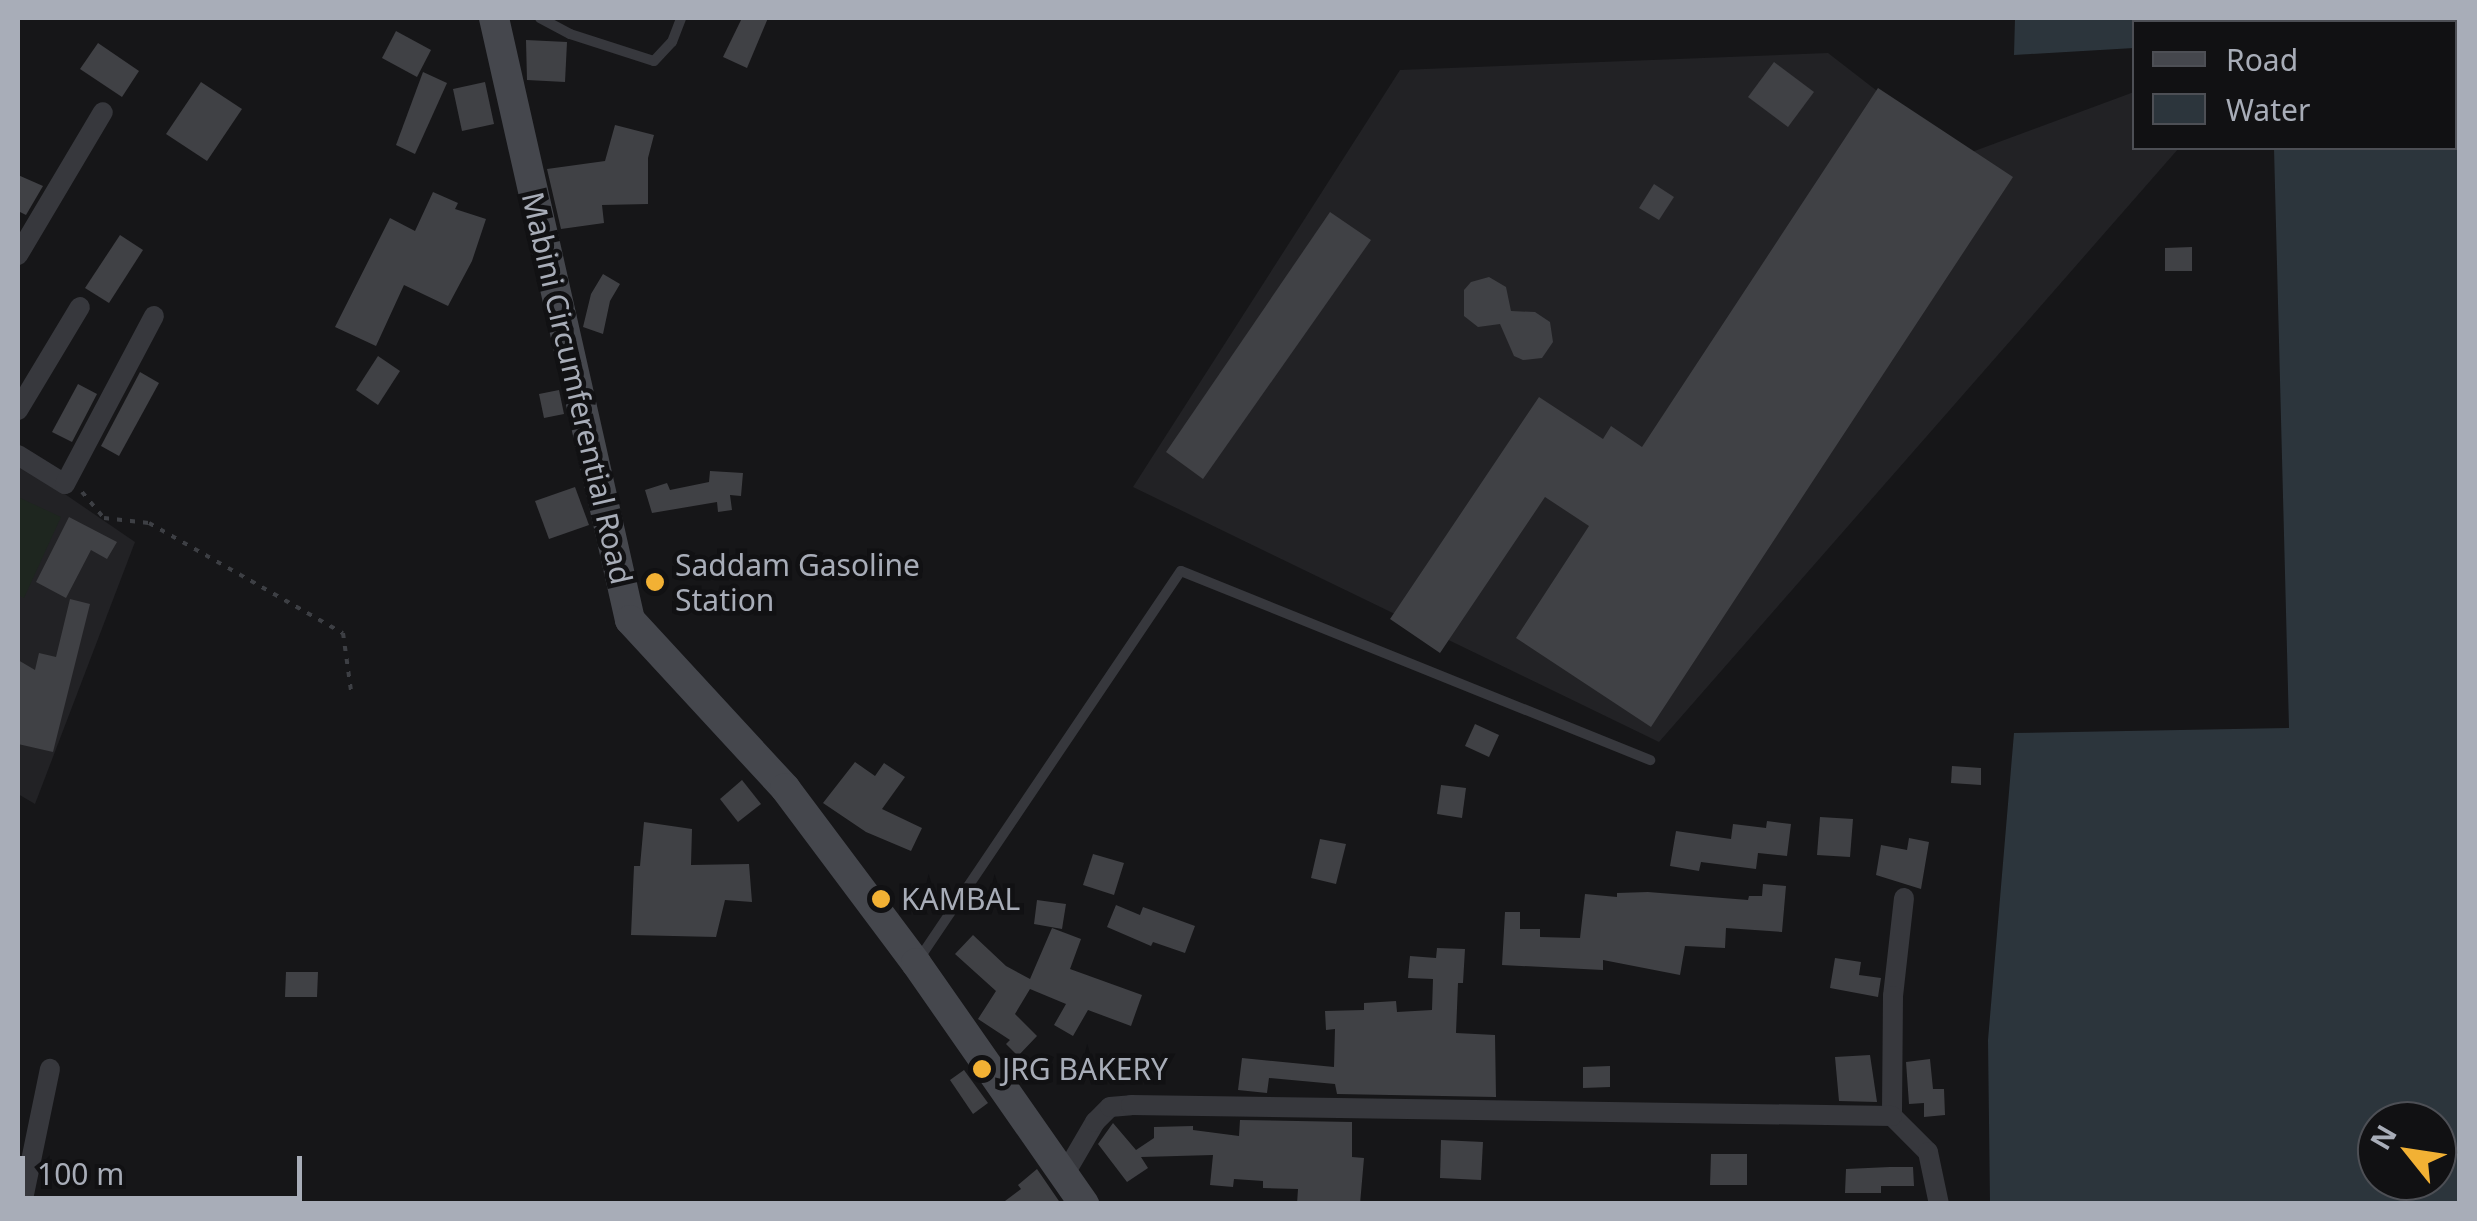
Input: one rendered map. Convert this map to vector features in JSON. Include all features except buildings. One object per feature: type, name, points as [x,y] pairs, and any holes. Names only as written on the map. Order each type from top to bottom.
[{"type":"main road","name":"Mabini Circumferential Road","points":[[494,18],[630,620],[784,788],[916,963],[1084,1204]]},
{"type":"street","points":[[18,254],[104,112]]},
{"type":"street","points":[[18,410],[80,307]]},
{"type":"street","points":[[18,455],[65,484],[154,316]]},
{"type":"street","points":[[1892,1116],[1892,996],[1904,898]]},
{"type":"street","points":[[22,1204],[50,1069]]},
{"type":"street","points":[[1063,1177],[1094,1122],[1110,1107],[1131,1105],[1892,1116],[1928,1152],[1939,1204]]},
{"type":"lane","points":[[540,18],[570,34],[654,61],[672,42],[681,18]]},
{"type":"lane","points":[[916,963],[1181,571],[1650,760]]},
{"type":"path","points":[[68,477],[104,518],[148,523],[343,633],[351,691]]},
{"type":"shaded area","points":[[1828,53],[1961,156],[2132,93],[2132,150],[2177,150],[1659,742],[1133,487],[1400,70]]},
{"type":"shaded area","points":[[18,462],[135,542],[35,804],[18,794]]},
{"type":"shaded area","points":[[18,497],[61,517],[24,598],[18,595]]},
{"type":"water","points":[[2015,18],[2459,18],[2459,1203],[1990,1203],[1988,1040],[2014,733],[2289,728],[2274,150],[2457,150],[2457,20],[2132,20],[2132,48],[2014,55]]},
{"type":"place","name":"Saddam Gasoline Station","points":[[655,582]]},
{"type":"place","name":"KAMBAL","points":[[881,899]]},
{"type":"place","name":"JRG BAKERY","points":[[982,1069]]}]
